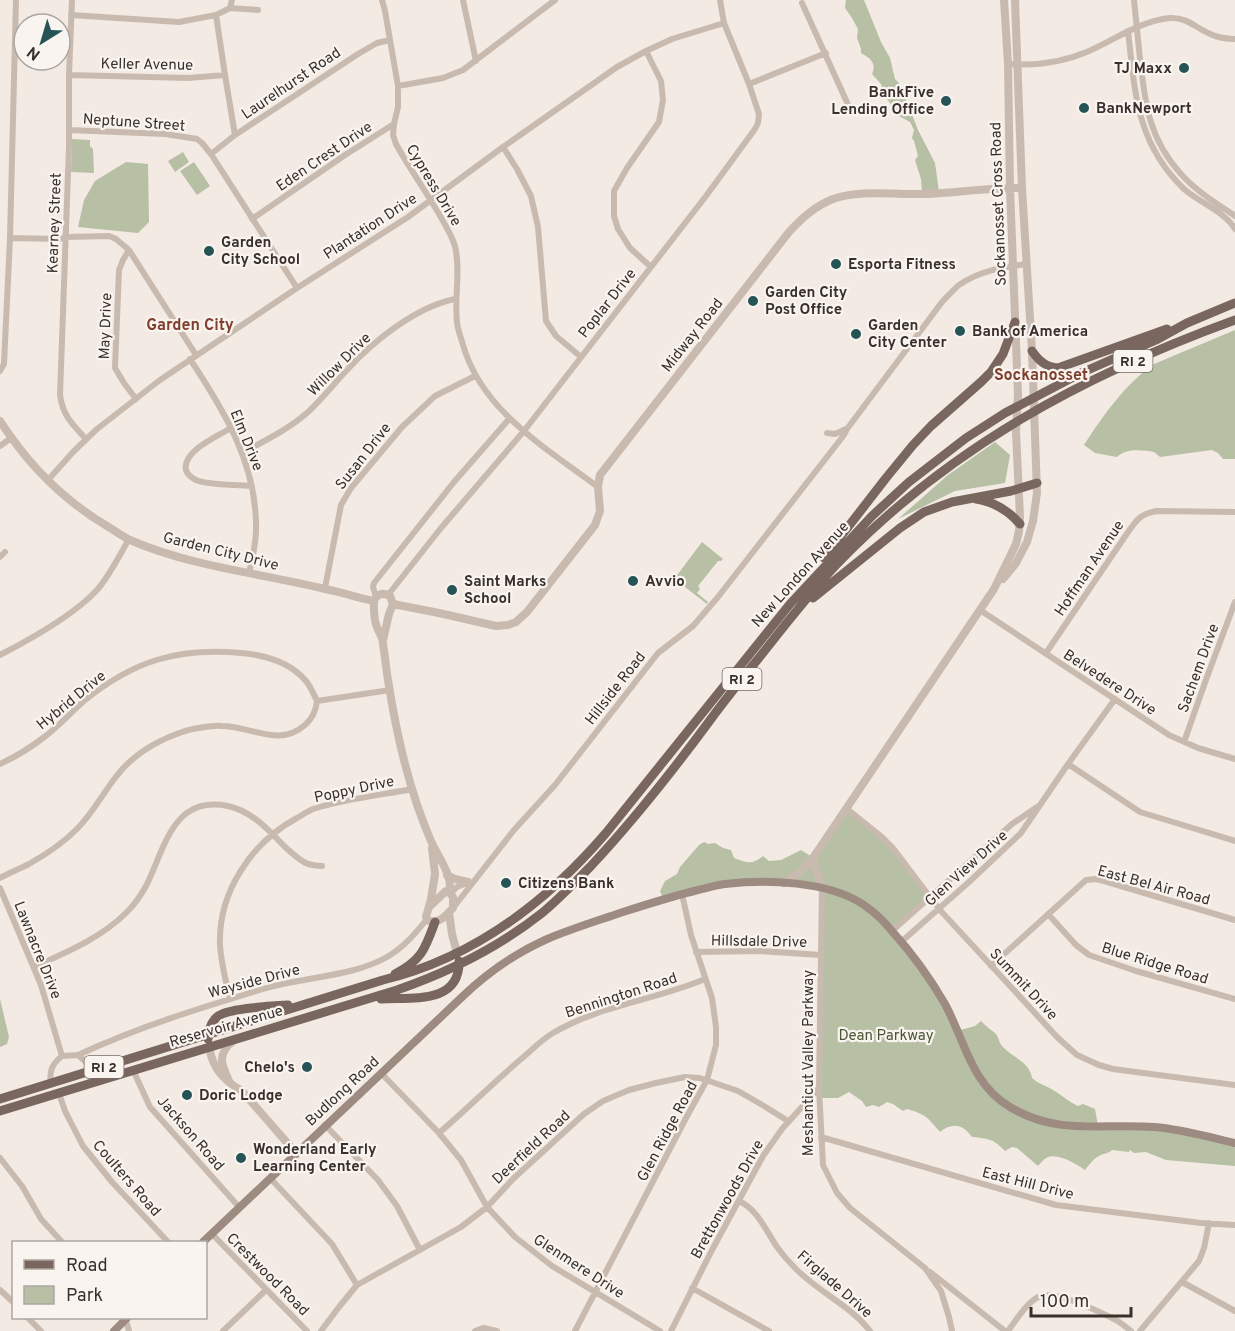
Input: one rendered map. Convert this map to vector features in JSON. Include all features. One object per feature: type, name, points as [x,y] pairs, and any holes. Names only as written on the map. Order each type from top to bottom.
[{"type":"main road","name":"New London Avenue","points":[[457,953],[496,931],[526,910],[581,861],[806,585],[872,516],[909,482],[966,438],[1033,398],[1081,373],[1156,340],[1187,322],[1235,303]]},
{"type":"main road","name":"New London Avenue","points":[[459,965],[509,936],[540,914],[602,854],[675,769],[724,702],[799,608],[841,560],[906,500],[957,460],[1060,395],[1112,370],[1235,320]]},
{"type":"main road","points":[[806,585],[830,550],[914,444],[991,372],[1003,354],[1015,322]]},
{"type":"main road","points":[[1032,351],[1043,363],[1059,368],[1187,322]]},
{"type":"main road","points":[[799,608],[916,516],[943,504],[1037,483]]},
{"type":"main road","points":[[971,498],[999,506],[1010,513],[1020,524]]},
{"type":"main road","points":[[682,894],[724,884],[754,882],[822,887],[852,898],[878,916],[929,979],[945,1004],[978,1077],[989,1091],[1010,1107],[1031,1118],[1059,1125],[1167,1128],[1235,1143]]},
{"type":"main road","name":"Budlong Road","points":[[204,1241],[475,984],[502,963],[561,933],[682,894]]},
{"type":"main road","points":[[383,981],[406,968],[421,955],[425,948],[431,921]]},
{"type":"main road","points":[[366,999],[438,994],[453,984],[459,965],[457,953]]},
{"type":"main road","name":"Reservoir Avenue","points":[[0,1099],[418,971],[457,953]]},
{"type":"main road","name":"Reservoir Avenue","points":[[0,1111],[414,984],[459,965]]},
{"type":"main road","points":[[208,1047],[208,1035],[213,1021],[221,1014],[305,1004]]},
{"type":"main road","points":[[114,1331],[125,1319]]},
{"type":"street","points":[[0,371],[4,364],[10,238],[16,0]]},
{"type":"street","points":[[230,8],[231,0]]},
{"type":"street","name":"Eden Crest Drive","points":[[252,219],[394,124],[398,107],[398,86],[382,0]]},
{"type":"street","points":[[463,0],[476,61]]},
{"type":"street","points":[[398,86],[443,78],[462,69],[476,61],[555,0]]},
{"type":"street","name":"Poplar Drive","points":[[388,595],[441,528],[524,431],[755,129],[759,114],[724,23],[720,0]]},
{"type":"street","name":"Sockanosset Cross Road","points":[[1004,0],[1008,64],[1017,407]]},
{"type":"street","name":"Sockanosset Cross Road","points":[[1015,0],[1033,398]]},
{"type":"street","points":[[1134,0],[1144,101],[1150,123],[1171,162],[1186,179],[1235,216]]},
{"type":"street","points":[[802,3],[850,109]]},
{"type":"street","points":[[72,15],[179,22],[216,15],[230,8],[258,10]]},
{"type":"street","points":[[216,15],[236,135]]},
{"type":"street","points":[[1008,64],[1035,64],[1069,58],[1090,51],[1137,27],[1161,20],[1179,18],[1215,36],[1235,39]]},
{"type":"street","name":"Plantation Drive","points":[[48,480],[97,429],[160,380],[431,200],[617,67],[672,39],[724,23]]},
{"type":"street","points":[[1128,31],[1135,95],[1140,117],[1151,144],[1166,168],[1180,184],[1228,220],[1235,229]]},
{"type":"street","name":"Laurelhurst Road","points":[[211,154],[358,54],[377,43],[390,40]]},
{"type":"street","points":[[646,51],[660,81],[663,100],[659,122],[614,191],[614,216],[618,229],[630,248],[651,267]]},
{"type":"street","points":[[749,84],[826,53]]},
{"type":"street","name":"Kearney Street","points":[[69,72],[60,394],[65,414],[86,439]]},
{"type":"street","name":"Keller Avenue","points":[[69,75],[188,78],[225,75]]},
{"type":"street","name":"Cypress Drive","points":[[394,124],[393,135],[396,144],[447,227],[455,246],[457,325],[466,356],[475,376],[509,419],[598,487]]},
{"type":"street","name":"Neptune Street","points":[[69,130],[165,134],[197,139],[211,154],[297,288]]},
{"type":"street","points":[[503,147],[531,196],[538,227],[546,321],[556,336],[581,357]]},
{"type":"street","name":"Midway Road","points":[[392,607],[474,620],[496,626],[516,622],[527,612],[595,525],[600,512],[598,487],[600,475],[789,232],[813,209],[833,199],[858,194],[925,194],[1022,188]]},
{"type":"street","points":[[10,238],[60,239],[109,236],[129,250]]},
{"type":"street","name":"Elm Drive","points":[[129,250],[221,406],[242,453],[252,486],[256,523],[255,549],[249,573]]},
{"type":"street","name":"May Drive","points":[[129,250],[119,270],[116,368],[136,399]]},
{"type":"street","name":"Hillside Road","points":[[451,910],[460,901],[470,882],[560,778],[658,653],[693,626],[718,597],[844,435],[942,302],[958,286],[971,278],[1003,267],[1026,264]]},
{"type":"street","name":"Willow Drive","points":[[242,453],[307,413],[347,369],[395,328],[440,302],[456,299]]},
{"type":"street","name":"Susan Drive","points":[[325,588],[341,505],[351,488],[402,427],[435,396],[475,376]]},
{"type":"street","points":[[784,883],[799,873],[813,858],[994,589],[1016,563],[1027,542],[1035,511],[1037,483],[1033,398]]},
{"type":"street","points":[[994,589],[1013,551],[1020,524],[1017,407]]},
{"type":"street","points":[[457,953],[452,934],[453,897],[450,892],[450,883],[430,840],[412,789],[390,690],[383,640],[376,626],[373,587],[374,582],[454,482],[509,419]]},
{"type":"street","name":"Garden City Drive","points":[[0,421],[42,475],[66,498],[129,539],[185,559],[325,588],[375,602],[381,612],[392,607]]},
{"type":"street","points":[[231,428],[193,452],[188,459],[186,469],[195,480],[252,486]]},
{"type":"street","points":[[828,433],[835,434],[847,429]]},
{"type":"street","points":[[0,446],[11,438]]},
{"type":"street","name":"Hoffman Avenue","points":[[1046,653],[1126,535],[1145,513],[1157,511],[1235,512]]},
{"type":"street","points":[[0,655],[45,630],[97,590],[111,572],[129,539]]},
{"type":"street","name":"Garden City Drive","points":[[375,602],[381,594],[388,595]]},
{"type":"street","points":[[383,640],[392,607],[392,598],[388,595]]},
{"type":"street","name":"Sachem Drive","points":[[1184,742],[1235,602]]},
{"type":"street","name":"Belvedere Drive","points":[[980,610],[1169,735],[1198,748],[1235,759]]},
{"type":"street","name":"Hybrid Drive","points":[[0,764],[44,738],[106,684],[162,657],[198,652],[257,655],[287,665],[307,682],[317,701]]},
{"type":"street","points":[[0,878],[29,864],[77,829],[116,776],[134,758],[156,743],[183,731],[222,726],[280,736],[291,734],[308,723],[316,712],[317,701],[390,690]]},
{"type":"street","name":"Glen View Drive","points":[[901,942],[1021,833],[1115,699]]},
{"type":"street","points":[[1068,764],[1140,812],[1235,841]]},
{"type":"street","name":"Poppy Drive","points":[[230,999],[220,944],[224,911],[233,884],[264,841],[285,825],[312,810],[341,802],[412,789]]},
{"type":"street","points":[[34,967],[96,937],[113,925],[129,909],[145,887],[172,828],[189,811],[211,805],[236,808],[251,815],[294,856],[308,864],[322,867]]},
{"type":"street","name":"Glen View Drive","points":[[892,931],[1012,824],[1040,805]]},
{"type":"street","name":"Summit Drive","points":[[846,808],[893,848],[939,909],[1070,1050],[1092,1062],[1113,1068],[1235,1085]]},
{"type":"street","points":[[430,840],[435,874],[427,913],[431,921],[441,919],[451,910]]},
{"type":"street","points":[[813,858],[822,887]]},
{"type":"street","points":[[447,875],[470,882]]},
{"type":"street","name":"East Bel Air Road","points":[[991,966],[1086,880],[1093,879],[1133,889],[1235,920]]},
{"type":"street","name":"Hillside Road","points":[[450,892],[470,882]]},
{"type":"street","name":"Meshanticut Valley Parkway","points":[[822,887],[819,1088],[823,1165],[837,1193],[850,1208],[926,1268],[941,1291],[952,1331]]},
{"type":"street","name":"Lawnacre Drive","points":[[0,888],[2,899],[41,985],[62,1056]]},
{"type":"street","points":[[430,906],[446,891],[450,892]]},
{"type":"street","name":"Glen Ridge Road","points":[[575,1331],[707,1080],[716,1045],[712,998],[691,935],[682,894]]},
{"type":"street","name":"Blue Ridge Road","points":[[1048,914],[1076,945],[1089,955],[1235,999]]},
{"type":"street","name":"Wayside Drive","points":[[78,1055],[189,1011],[266,988],[370,965],[402,947],[431,921]]},
{"type":"street","name":"Hillsdale Drive","points":[[696,952],[760,951],[821,955]]},
{"type":"street","name":"Bennington Road","points":[[439,1133],[540,1041],[553,1032],[576,1021],[705,980]]},
{"type":"street","points":[[231,1085],[222,1061],[224,1050],[234,1041]]},
{"type":"street","points":[[208,1047],[221,1076],[242,1091],[296,1153]]},
{"type":"street","points":[[51,1083],[52,1067],[62,1056],[78,1055],[87,1063],[91,1071]]},
{"type":"street","name":"Jackson Road","points":[[133,1070],[150,1107],[239,1207]]},
{"type":"street","name":"Glenmere Drive","points":[[381,1073],[439,1133],[461,1160],[487,1206],[515,1237],[532,1252],[660,1331]]},
{"type":"street","name":"Deerfield Road","points":[[321,1331],[357,1285],[461,1227],[487,1206],[584,1114],[603,1101],[629,1090],[685,1077],[707,1080],[738,1091],[788,1121]]},
{"type":"street","name":"Brettonwoods Drive","points":[[671,1331],[763,1156],[788,1121],[819,1088]]},
{"type":"street","name":"Coulters Road","points":[[59,1093],[65,1111],[83,1146],[112,1182],[167,1241]]},
{"type":"street","points":[[325,1125],[378,1180],[397,1206],[420,1250]]},
{"type":"street","name":"East Hill Drive","points":[[821,1137],[1056,1204],[1235,1225]]},
{"type":"street","points":[[0,1158],[22,1186],[41,1219],[61,1241]]},
{"type":"street","points":[[270,1178],[332,1244],[357,1285]]},
{"type":"street","name":"Firglade Drive","points":[[739,1200],[754,1211],[777,1247],[794,1267],[810,1282],[849,1308],[870,1331]]},
{"type":"street","points":[[1140,1331],[1199,1261],[1209,1223]]},
{"type":"street","name":"Crestwood Road","points":[[212,1234],[307,1331]]},
{"type":"street","points":[[926,1268],[1006,1331],[1034,1300],[1042,1295],[1051,1294],[1118,1321],[1131,1331]]},
{"type":"street","points":[[1182,1282],[1235,1311]]},
{"type":"street","points":[[693,1288],[770,1331]]},
{"type":"street","points":[[0,1290],[12,1301]]},
{"type":"street","points":[[223,1331],[266,1290]]},
{"type":"street","points":[[30,1319],[41,1331]]},
{"type":"street","points":[[475,1331],[483,1328],[497,1331]]},
{"type":"green space","points":[[846,0],[864,0],[890,58],[895,79],[900,84],[918,130],[935,163],[939,192],[922,191],[915,160],[918,156],[912,138],[914,130],[910,122],[899,116],[885,96],[881,84],[872,74],[874,67],[872,61],[861,53],[857,38],[858,29],[845,8]]},
{"type":"green space","points":[[72,139],[90,140],[90,146],[93,149],[94,173],[71,172]]},
{"type":"green space","points":[[183,152],[189,162],[175,172],[168,161]]},
{"type":"green space","points":[[126,162],[148,164],[149,222],[138,233],[78,227],[84,200],[95,181]]},
{"type":"green space","points":[[194,162],[210,186],[197,195],[180,171]]},
{"type":"green space","points":[[1235,330],[1235,459],[1223,459],[1212,450],[1160,457],[1154,452],[1134,450],[1117,457],[1095,453],[1084,445],[1115,401],[1154,364]]},
{"type":"green space","points":[[995,442],[1010,455],[1005,483],[955,491],[898,519],[948,475]]},
{"type":"green space","points":[[702,542],[723,559],[718,561],[698,586],[700,589],[697,593],[708,602],[707,604],[672,577],[678,574]]},
{"type":"green space","name":"Dean Parkway","points":[[847,810],[885,840],[929,896],[894,930],[957,1031],[975,1026],[981,1021],[996,1034],[1007,1051],[1025,1064],[1032,1078],[1078,1106],[1083,1104],[1095,1109],[1098,1126],[1141,1126],[1235,1144],[1235,1166],[1166,1160],[1146,1152],[1112,1150],[1097,1157],[1085,1170],[1055,1156],[1046,1158],[1038,1166],[1017,1148],[1012,1147],[1005,1151],[993,1141],[972,1137],[965,1129],[957,1126],[940,1132],[923,1115],[907,1109],[903,1111],[887,1102],[879,1107],[873,1105],[866,1107],[862,1101],[849,1092],[838,1098],[819,1098],[822,888],[752,883],[663,898],[660,891],[665,881],[677,874],[680,867],[704,842],[715,843],[731,850],[734,858],[746,862],[756,861],[763,856],[769,861],[781,860],[801,850],[812,857]]},
{"type":"green space","points":[[0,999],[9,1037],[7,1044],[0,1047]]},
{"type":"place","name":"TJ Maxx","points":[[1184,68]]},
{"type":"place","name":"BankFive Lending Office","points":[[946,101]]},
{"type":"place","name":"BankNewport","points":[[1084,108]]},
{"type":"place","name":"Garden City School","points":[[209,251]]},
{"type":"place","name":"Esporta Fitness","points":[[836,264]]},
{"type":"place","name":"Garden City Post Office","points":[[753,301]]},
{"type":"place","name":"Bank of America","points":[[960,331]]},
{"type":"place","name":"Garden City Center","points":[[856,334]]},
{"type":"place","name":"Avvio","points":[[633,581]]},
{"type":"place","name":"Saint Marks School","points":[[452,590]]},
{"type":"place","name":"Citizens Bank","points":[[506,883]]},
{"type":"place","name":"Chelo's","points":[[307,1067]]},
{"type":"place","name":"Doric Lodge","points":[[187,1095]]},
{"type":"place","name":"Wonderland Early Learning Center","points":[[241,1158]]},
{"type":"district","name":"Garden City","points":[[190,324]]},
{"type":"district","name":"Sockanosset","points":[[1041,374]]}]
